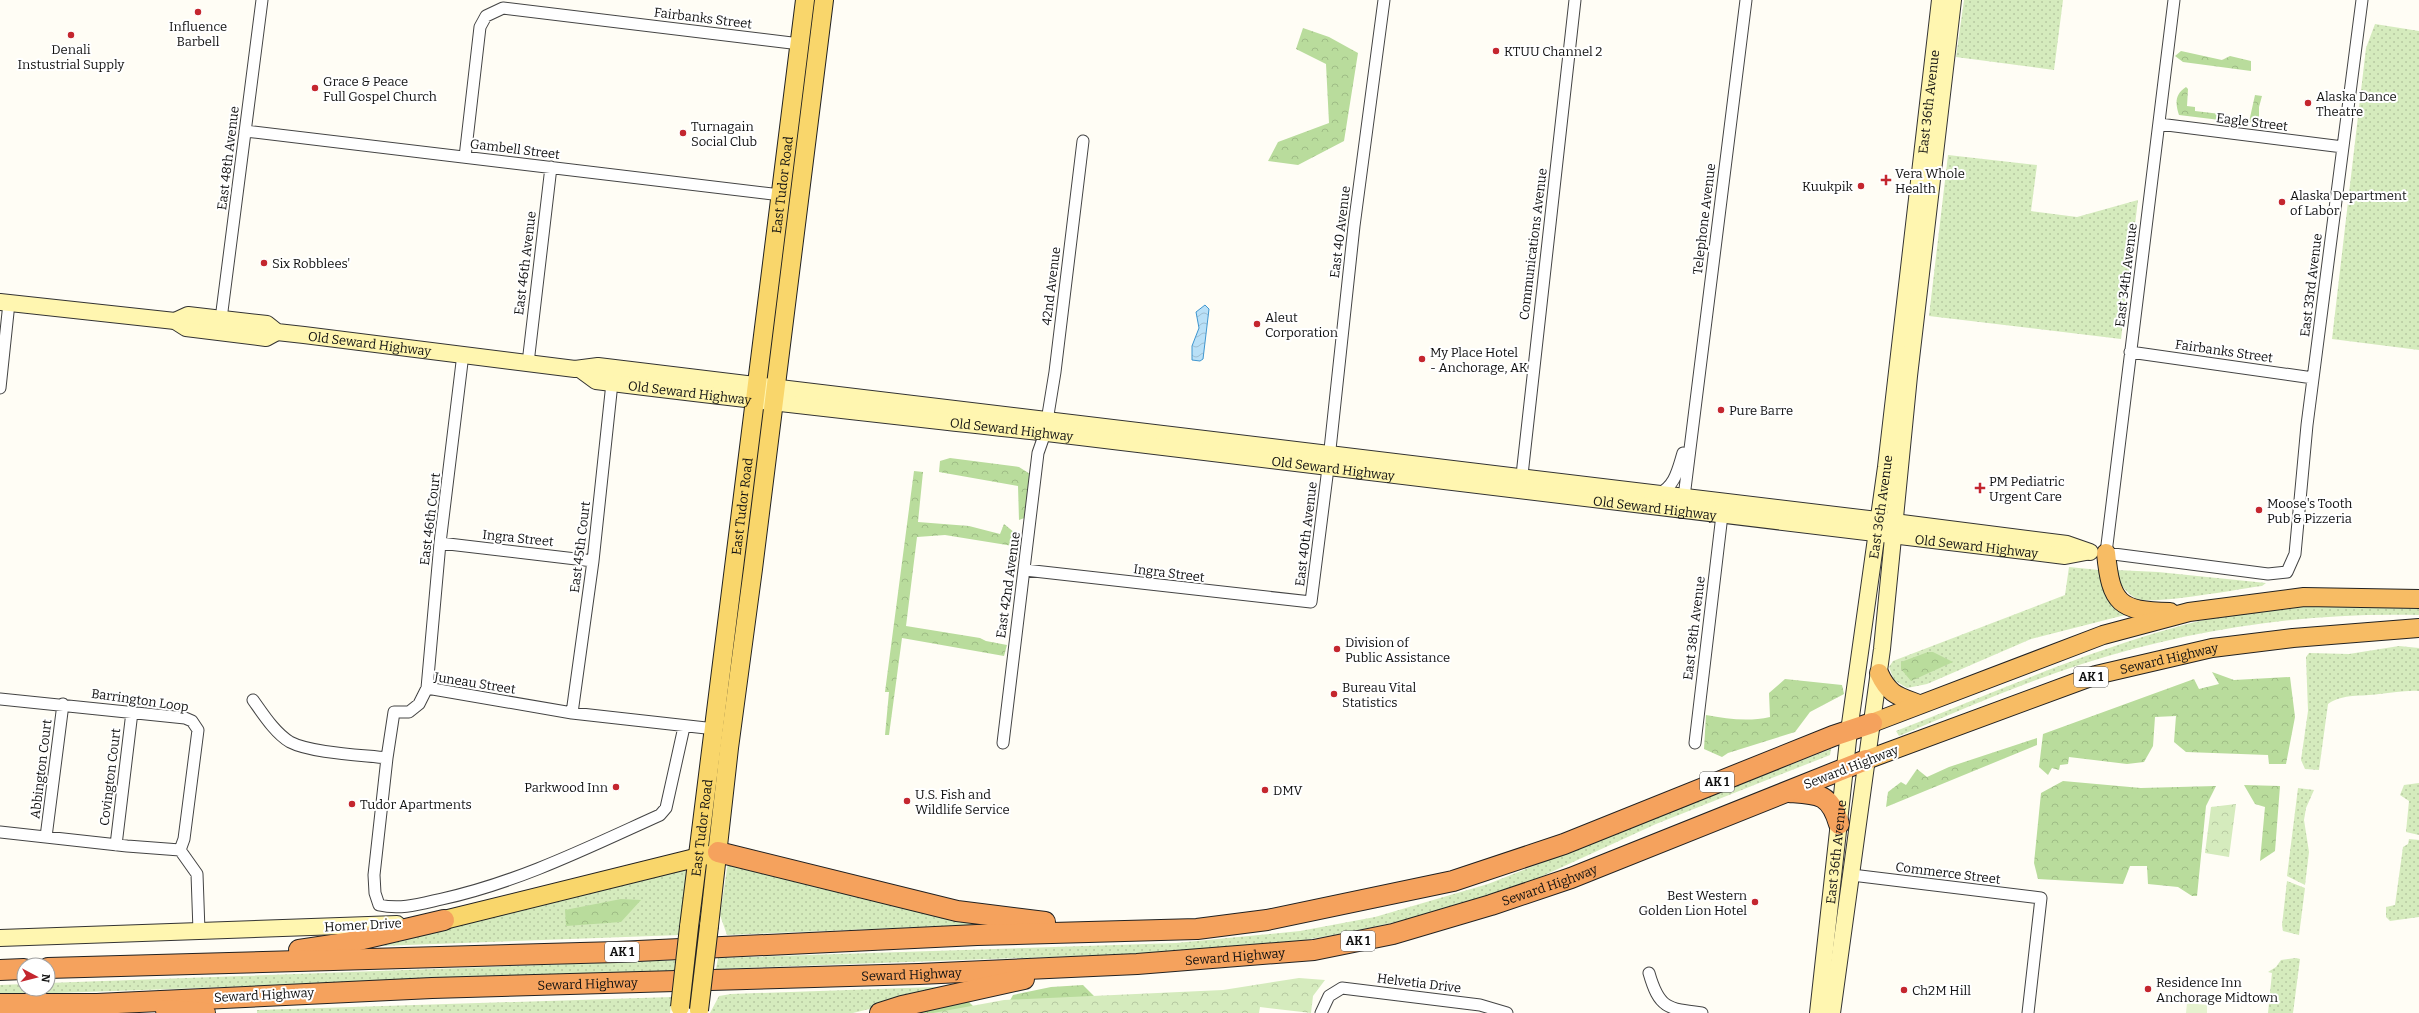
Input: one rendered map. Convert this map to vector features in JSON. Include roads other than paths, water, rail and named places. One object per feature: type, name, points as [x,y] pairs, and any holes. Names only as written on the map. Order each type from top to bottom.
[{"type":"highway","points":[[2098,553],[2109,581],[2122,603],[2137,609],[2189,612]]},
{"type":"highway","name":"AK 1","points":[[56,968],[609,952],[977,935],[1197,929],[1267,920],[1453,880],[1564,844],[1833,736],[1872,723],[1919,704],[2103,636],[2189,612],[2304,597],[2419,599]]},
{"type":"highway","name":"Seward Highway","points":[[0,1004],[97,1004],[336,991],[919,974],[1137,964],[1314,950],[1393,934],[1491,905],[1571,878],[1866,760],[2096,675],[2212,648],[2293,638],[2419,628]]},
{"type":"highway","points":[[1879,673],[1886,688],[1901,698],[1919,704]]},
{"type":"highway","points":[[1787,792],[1813,794],[1826,798],[1835,809],[1839,824]]},
{"type":"highway","points":[[718,852],[958,911],[1032,922],[1197,929]]},
{"type":"highway","points":[[213,964],[346,943],[444,920]]},
{"type":"highway","points":[[880,1013],[902,1006],[1014,980],[1137,964]]},
{"type":"highway","points":[[0,970],[16,969]]},
{"type":"highway","points":[[97,1004],[205,1013]]},
{"type":"main road","name":"East Tudor Road","points":[[679,1010],[805,0]]},
{"type":"main road","name":"East Tudor Road","points":[[699,1011],[729,748],[775,396],[824,0]]},
{"type":"main road","name":"East 36th Avenue","points":[[1832,1013],[1879,673],[1885,528],[1914,222],[1940,0]]},
{"type":"main road","name":"East 36th Avenue","points":[[1818,1013],[1849,731],[1885,528],[1918,305],[1954,0]]},
{"type":"main road","points":[[1914,222],[1919,228],[1912,294],[1918,305]]},
{"type":"main road","name":"Old Seward Highway","points":[[4,302],[175,321],[186,328],[266,338],[277,332]]},
{"type":"main road","name":"Old Seward Highway","points":[[175,321],[188,315],[267,324],[277,332],[528,362],[581,370],[598,366],[775,396],[1520,484],[1684,497],[1885,528]]},
{"type":"main road","points":[[203,331],[221,319]]},
{"type":"main road","name":"Old Seward Highway","points":[[581,370],[596,381],[757,393]]},
{"type":"main road","name":"Old Seward Highway","points":[[1520,484],[1620,503],[1722,515],[2067,544],[2098,553]]},
{"type":"main road","points":[[1620,503],[1645,501],[1670,504],[1684,497]]},
{"type":"main road","name":"Homer Drive","points":[[0,938],[367,926],[444,920],[718,852]]},
{"type":"street","name":"East 48th Avenue","points":[[221,319],[262,0]]},
{"type":"street","name":"East 40 Avenue","points":[[1329,462],[1355,219],[1384,0]]},
{"type":"street","name":"Communications Avenue","points":[[1520,484],[1575,0]]},
{"type":"street","name":"Telephone Avenue","points":[[1684,497],[1746,0]]},
{"type":"street","name":"East 34th Avenue","points":[[2098,553],[2130,352],[2174,0]]},
{"type":"street","name":"East 33rd Avenue","points":[[2288,572],[2295,554],[2314,378],[2362,0]]},
{"type":"street","name":"Fairbanks Street","points":[[465,157],[480,27],[486,16],[503,8],[800,44]]},
{"type":"street","name":"Eagle Street","points":[[2159,124],[2343,147]]},
{"type":"street","name":"Gambell Street","points":[[245,131],[781,195]]},
{"type":"street","name":"42nd Avenue","points":[[1046,427],[1055,372],[1083,141]]},
{"type":"street","name":"East 46th Avenue","points":[[528,362],[551,167]]},
{"type":"street","points":[[0,388],[4,302]]},
{"type":"street","name":"Fairbanks Street","points":[[2130,352],[2314,378]]},
{"type":"street","name":"East 46th Court","points":[[427,688],[440,543],[463,354]]},
{"type":"street","name":"East 45th Court","points":[[572,713],[593,561],[612,383]]},
{"type":"street","name":"East 42nd Avenue","points":[[1003,743],[1038,453],[1046,427]]},
{"type":"street","name":"Telephone Avenue","points":[[1656,495],[1666,491],[1676,477],[1684,449],[1690,442]]},
{"type":"street","name":"East 40th Avenue","points":[[1311,602],[1329,462]]},
{"type":"street","name":"East 38th Avenue","points":[[1695,743],[1722,515]]},
{"type":"street","name":"Ingra Street","points":[[440,543],[593,561]]},
{"type":"street","name":"Old Seward Highway","points":[[2098,553],[2268,574],[2288,572]]},
{"type":"street","name":"Ingra Street","points":[[1025,570],[1311,602]]},
{"type":"street","name":"Juneau Street","points":[[388,758],[394,712],[409,712],[419,704],[427,688],[572,713],[684,727],[715,729]]},
{"type":"street","name":"Barrington Loop","points":[[0,699],[63,704],[185,718],[192,721],[198,730],[184,839],[180,850]]},
{"type":"street","points":[[253,700],[275,728],[290,742],[309,748],[388,758]]},
{"type":"street","name":"Abbington Court","points":[[46,837],[63,704]]},
{"type":"street","name":"Covington Court","points":[[116,845],[132,712]]},
{"type":"street","name":"Homer Drive","points":[[388,758],[374,874],[375,893],[379,905],[400,908],[471,892],[546,867],[660,815],[666,808],[684,727]]},
{"type":"street","points":[[0,832],[116,845],[180,850],[197,874],[199,931]]},
{"type":"street","name":"Commerce Street","points":[[1852,876],[2041,898],[2028,1013]]},
{"type":"street","points":[[1649,973],[1656,996],[1667,1007],[1702,1013]]},
{"type":"street","name":"Helvetia Drive","points":[[1321,1013],[1329,996],[1342,988],[1480,1005],[1507,1013]]},
{"type":"water","points":[[1205,305],[1209,309],[1203,359],[1200,361],[1192,360],[1192,346],[1199,328],[1196,312]]},
{"type":"place","name":"Influence Barbell","points":[[198,12]]},
{"type":"place","name":"Denali Instustrial Supply","points":[[71,35]]},
{"type":"place","name":"KTUU Channel 2","points":[[1496,51]]},
{"type":"place","name":"Grace & Peace Full Gospel Church","points":[[315,88]]},
{"type":"place","name":"Alaska Dance Theatre","points":[[2308,103]]},
{"type":"place","name":"Turnagain Social Club","points":[[683,133]]},
{"type":"place","name":"Vera Whole Health","points":[[1886,180]]},
{"type":"place","name":"Kuukpik","points":[[1861,186]]},
{"type":"place","name":"Alaska Department of Labor","points":[[2282,202]]},
{"type":"place","name":"Six Robblees'","points":[[264,263]]},
{"type":"place","name":"Aleut Corporation","points":[[1257,324]]},
{"type":"place","name":"My Place Hotel - Anchorage, AK","points":[[1422,359]]},
{"type":"place","name":"Pure Barre","points":[[1721,410]]},
{"type":"place","name":"PM Pediatric Urgent Care","points":[[1980,488]]},
{"type":"place","name":"Moose's Tooth Pub & Pizzeria","points":[[2259,510]]},
{"type":"place","name":"Division of Public Assistance","points":[[1337,649]]},
{"type":"place","name":"Bureau Vital Statistics","points":[[1334,694]]},
{"type":"place","name":"Parkwood Inn","points":[[616,787]]},
{"type":"place","name":"DMV","points":[[1265,790]]},
{"type":"place","name":"U.S. Fish and Wildlife Service","points":[[907,801]]},
{"type":"place","name":"Tudor Apartments","points":[[352,804]]},
{"type":"place","name":"Best Western Golden Lion Hotel","points":[[1755,902]]},
{"type":"place","name":"Residence Inn Anchorage Midtown","points":[[2148,989]]},
{"type":"place","name":"Ch2M Hill","points":[[1904,990]]}]
